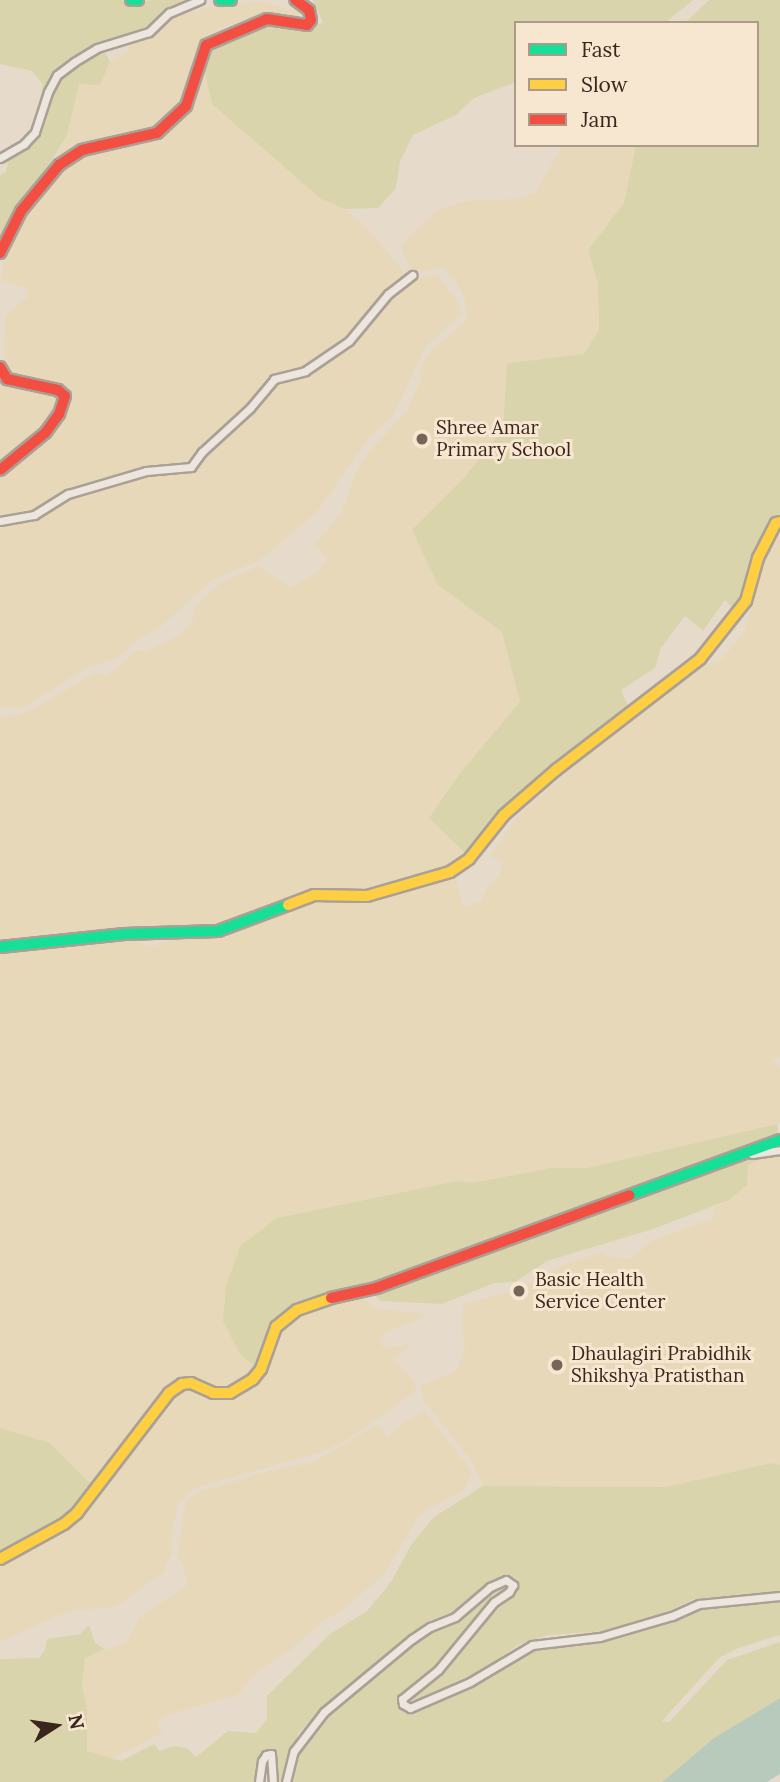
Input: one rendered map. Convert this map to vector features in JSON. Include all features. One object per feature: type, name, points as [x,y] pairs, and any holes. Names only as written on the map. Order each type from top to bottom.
[{"type":"street","points":[[131,0],[138,0]]},
{"type":"street","points":[[0,158],[24,144],[35,132],[52,83],[74,62],[97,48],[149,32],[169,13],[200,0]]},
{"type":"street","points":[[220,0],[231,0]]},
{"type":"street","points":[[0,253],[21,211],[59,165],[82,150],[141,139],[157,133],[186,106],[206,45],[267,19],[307,25],[311,20],[309,10],[295,0]]},
{"type":"street","points":[[0,521],[34,515],[68,494],[146,471],[191,467],[202,452],[250,408],[274,379],[305,371],[349,341],[388,293],[412,275]]},
{"type":"street","points":[[0,367],[7,379],[58,390],[65,396],[62,407],[45,433],[0,470]]},
{"type":"street","points":[[0,947],[124,934],[218,931],[314,895],[367,896],[450,872],[470,859],[504,815],[556,770],[700,659],[746,601],[758,558],[776,523],[780,522]]},
{"type":"street","points":[[0,1559],[64,1524],[77,1513],[169,1393],[182,1384],[191,1383],[213,1393],[229,1393],[253,1379],[261,1368],[276,1327],[297,1310],[330,1298],[376,1288],[780,1140]]},
{"type":"street","points":[[738,1155],[780,1150]]},
{"type":"street","points":[[286,1782],[294,1751],[324,1712],[412,1639],[429,1627],[456,1618],[481,1594],[506,1580],[513,1585],[509,1591],[494,1602],[438,1670],[402,1699],[403,1704],[410,1708],[470,1682],[532,1645],[600,1637],[672,1616],[699,1604],[780,1596]]},
{"type":"street","points":[[259,1782],[262,1761],[266,1755],[271,1755],[273,1782]]},
{"type":"shaded area","points":[[0,0],[125,0],[128,5],[151,0],[192,0],[130,36],[101,44],[110,62],[100,85],[79,84],[67,135],[0,247],[0,175],[6,172],[11,144],[22,141],[33,131],[43,84],[32,71],[0,64]]},
{"type":"shaded area","points":[[313,0],[693,0],[667,21],[514,21],[514,83],[474,98],[456,115],[413,135],[400,162],[396,188],[378,208],[346,209],[321,199],[212,104],[203,64],[211,49],[259,26],[310,29],[323,22]]},
{"type":"shaded area","points":[[709,0],[780,0],[780,515],[768,520],[735,610],[725,600],[703,631],[685,616],[661,648],[655,668],[621,690],[628,706],[558,761],[466,854],[429,818],[460,773],[520,702],[502,632],[438,585],[412,530],[463,479],[503,429],[507,363],[584,354],[599,330],[598,284],[588,250],[624,203],[636,147],[759,147],[759,21],[687,21]]},
{"type":"shaded area","points":[[261,1],[300,12],[297,19],[266,13],[228,25],[204,37],[194,54],[183,100],[156,127],[135,136],[80,146],[56,156],[67,135],[79,84],[100,85],[110,62],[127,53],[129,42],[147,38],[175,17],[206,8]]},
{"type":"shaded area","points":[[203,64],[212,104],[321,199],[346,209],[375,237],[405,273],[390,285],[349,335],[294,372],[273,375],[190,465],[145,468],[59,494],[42,508],[29,513],[0,518],[0,478],[55,430],[71,398],[69,390],[61,386],[8,374],[4,368],[5,316],[27,297],[28,289],[1,280],[4,258],[17,222],[59,171],[73,160],[92,153],[144,144],[168,131],[187,111],[199,91]]},
{"type":"shaded area","points":[[562,147],[636,147],[624,203],[588,250],[598,284],[599,330],[584,354],[507,363],[503,429],[463,479],[438,585],[502,632],[520,702],[460,773],[430,817],[466,854],[452,867],[360,893],[305,893],[217,928],[120,930],[0,941],[0,717],[19,715],[37,707],[95,673],[107,676],[137,650],[145,652],[178,636],[193,620],[194,607],[223,581],[259,566],[290,588],[318,572],[327,559],[315,544],[342,512],[354,477],[368,453],[406,412],[421,381],[420,367],[433,349],[467,319],[465,298],[455,281],[444,268],[412,271],[401,249],[405,241],[435,212],[449,206],[466,201],[515,199],[535,193]]},
{"type":"shaded area","points":[[437,274],[458,302],[462,314],[426,346],[393,416],[369,438],[316,513],[259,561],[214,579],[159,628],[140,638],[119,657],[85,669],[24,707],[0,708],[0,528],[37,519],[77,496],[143,477],[190,472],[276,383],[294,379],[315,368],[411,280]]},
{"type":"shaded area","points":[[0,379],[9,386],[55,395],[60,400],[45,428],[0,465]]},
{"type":"shaded area","points":[[780,534],[780,1057],[772,1058],[780,1068],[780,1123],[587,1168],[551,1168],[472,1183],[457,1181],[277,1218],[257,1369],[233,1387],[217,1387],[199,1378],[174,1379],[90,1483],[50,1443],[0,1428],[0,953],[136,937],[138,942],[149,947],[176,938],[215,935],[319,899],[362,900],[455,877],[463,907],[482,901],[486,890],[500,875],[503,862],[490,856],[519,814],[611,734],[705,665],[722,659],[733,646],[745,630],[763,555],[773,538]]},
{"type":"shaded area","points":[[777,1124],[780,1156],[764,1158],[748,1165],[747,1185],[729,1200],[653,1229],[547,1261],[515,1282],[494,1283],[442,1304],[380,1301],[369,1288],[323,1296],[275,1324],[266,1337],[257,1369],[238,1351],[223,1321],[226,1285],[241,1245],[277,1218],[457,1181],[472,1183],[551,1168],[587,1168]]},
{"type":"shaded area","points":[[780,1156],[780,1465],[772,1463],[666,1487],[483,1486],[470,1459],[424,1401],[420,1386],[456,1371],[465,1349],[462,1329],[463,1304],[514,1291],[568,1263],[604,1252],[608,1257],[632,1259],[651,1241],[714,1218],[713,1208],[729,1200],[747,1165],[764,1158]]},
{"type":"shaded area","points":[[363,1299],[376,1308],[425,1314],[422,1318],[383,1333],[379,1343],[385,1348],[408,1345],[408,1349],[394,1357],[394,1361],[410,1376],[416,1386],[415,1392],[345,1441],[321,1452],[194,1488],[178,1504],[172,1533],[172,1553],[162,1574],[115,1607],[76,1610],[56,1616],[0,1642],[0,1564],[65,1527],[166,1402],[179,1390],[190,1385],[214,1397],[237,1395],[253,1384],[276,1337],[291,1322],[308,1311]]},
{"type":"shaded area","points":[[425,1411],[472,1472],[463,1491],[427,1509],[416,1520],[385,1573],[342,1611],[326,1619],[290,1650],[259,1670],[237,1695],[167,1715],[157,1722],[162,1733],[111,1759],[87,1751],[87,1709],[82,1686],[85,1658],[127,1642],[139,1618],[187,1585],[183,1564],[177,1555],[186,1500],[196,1493],[268,1471],[314,1462],[378,1424],[388,1438],[404,1422]]},
{"type":"shaded area","points":[[0,1428],[50,1443],[90,1483],[72,1511],[42,1534],[0,1556]]},
{"type":"shaded area","points":[[772,1463],[780,1465],[780,1591],[694,1599],[664,1613],[608,1631],[548,1635],[518,1645],[470,1679],[414,1702],[412,1697],[444,1674],[483,1623],[517,1591],[517,1579],[505,1575],[484,1586],[459,1609],[426,1622],[320,1710],[299,1733],[285,1763],[284,1782],[277,1782],[273,1750],[264,1751],[255,1782],[0,1782],[0,1659],[39,1658],[45,1650],[47,1639],[80,1634],[89,1625],[95,1643],[105,1649],[85,1658],[82,1686],[87,1709],[87,1751],[121,1761],[154,1744],[159,1751],[174,1746],[187,1748],[196,1757],[228,1731],[256,1733],[267,1719],[267,1696],[330,1634],[367,1611],[391,1582],[411,1545],[434,1517],[483,1486],[666,1487]]},
{"type":"shaded area","points":[[507,1585],[509,1588],[489,1603],[439,1662],[401,1694],[397,1699],[398,1708],[406,1714],[420,1711],[477,1684],[494,1670],[538,1646],[576,1647],[630,1634],[698,1609],[780,1600],[780,1635],[738,1648],[719,1658],[662,1721],[669,1722],[727,1660],[780,1642],[780,1698],[714,1738],[662,1782],[289,1782],[294,1759],[327,1713],[425,1635],[484,1594]]},
{"type":"shaded area","points":[[780,1698],[780,1774],[767,1782],[662,1782],[714,1738]]},
{"type":"traffic: fast","points":[[131,0],[138,0]]},
{"type":"traffic: fast","points":[[220,0],[231,0]]},
{"type":"traffic: fast","points":[[0,947],[124,934],[218,931],[288,905]]},
{"type":"traffic: fast","points":[[630,1195],[780,1140]]},
{"type":"traffic: slow","points":[[288,905],[314,895],[367,896],[450,872],[469,859],[504,815],[556,770],[700,659],[746,601],[758,558],[776,523],[780,522]]},
{"type":"traffic: slow","points":[[0,1559],[64,1524],[77,1513],[169,1393],[182,1384],[191,1383],[213,1393],[230,1393],[253,1379],[261,1369],[276,1327],[297,1310],[331,1298]]},
{"type":"traffic: jam","points":[[0,253],[21,211],[59,165],[82,150],[157,133],[186,106],[206,45],[267,19],[307,25],[311,20],[309,10],[295,0]]},
{"type":"traffic: jam","points":[[0,367],[7,379],[58,390],[65,396],[59,414],[45,433],[0,470]]},
{"type":"traffic: jam","points":[[331,1298],[376,1288],[630,1195]]},
{"type":"place","name":"Shree Amar Primary School","points":[[422,439]]},
{"type":"place","name":"Basic Health Service Center","points":[[519,1291]]},
{"type":"place","name":"Dhaulagiri Prabidhik Shikshya Pratisthan","points":[[557,1365]]}]
